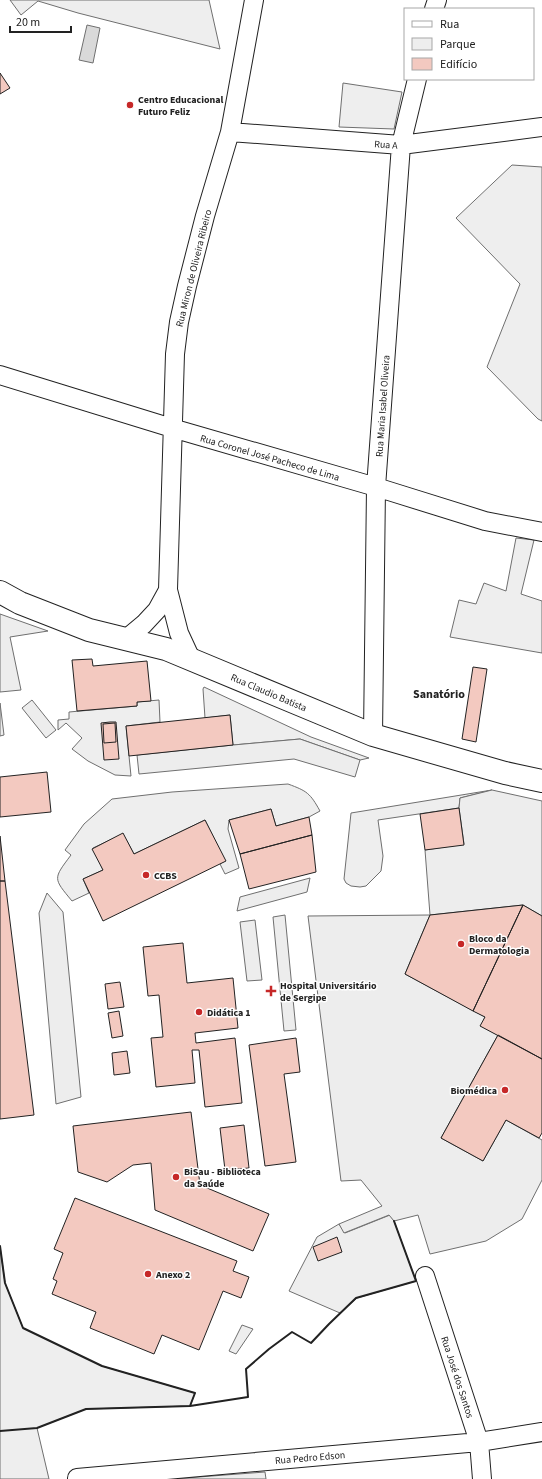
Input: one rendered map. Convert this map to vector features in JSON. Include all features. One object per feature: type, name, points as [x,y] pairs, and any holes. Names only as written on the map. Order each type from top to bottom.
[{"type":"main road","name":"Rua Claudio Batista","points":[[0,592],[20,603],[89,630],[166,649],[373,735],[505,773],[542,781]]},
{"type":"street","name":"Rua Miron de Oliveira Ribeiro","points":[[191,659],[179,633],[168,590],[172,428],[178,322],[205,216],[230,132],[254,0]]},
{"type":"street","name":"Rua Maria Isabel Oliveira","points":[[373,735],[376,487],[401,145],[417,80]]},
{"type":"street","name":"Rua A","points":[[230,132],[401,145],[542,127]]},
{"type":"street","name":"Rua Coronel José Pacheco de Lima","points":[[0,375],[485,521],[542,532]]},
{"type":"street","name":"Rua Miron de Oliveira Ribeiro","points":[[126,640],[157,610],[168,590]]},
{"type":"street","name":"Rua José dos Santos","points":[[425,1276],[479,1442],[482,1479]]},
{"type":"street","name":"Rua Pedro Edson","points":[[77,1478],[165,1475],[479,1442],[542,1432]]},
{"type":"green space","points":[[10,0],[209,0],[220,49],[78,13],[38,1],[21,15]]},
{"type":"green space","points":[[343,83],[402,92],[394,129],[339,127]]},
{"type":"green space","points":[[512,165],[542,167],[542,421],[538,419],[487,367],[520,284],[456,218]]},
{"type":"green space","points":[[516,538],[534,540],[521,594],[542,601],[542,653],[450,637],[459,600],[476,604],[484,583],[506,591]]},
{"type":"green space","points":[[204,687],[311,737],[369,758],[360,760],[300,739],[233,745],[230,715],[205,718]]},
{"type":"green space","points":[[159,700],[160,722],[126,726],[131,776],[115,775],[88,761],[72,749],[82,738],[66,723],[58,730],[58,720],[69,719],[69,712],[137,706],[137,702]]},
{"type":"green space","points":[[288,784],[307,793],[320,811],[309,817],[276,826],[271,809],[229,820],[228,829],[239,868],[225,874],[220,864],[225,861],[205,820],[134,854],[123,834],[93,848],[103,870],[83,879],[89,893],[72,901],[59,883],[58,874],[71,855],[65,850],[84,824],[112,799],[172,792]]},
{"type":"green space","points":[[492,790],[460,798],[459,808],[378,820],[383,856],[381,871],[366,886],[351,886],[346,883],[344,879],[351,813]]},
{"type":"green space","points":[[390,1215],[394,1221],[416,1281],[357,1298],[340,1313],[289,1291],[317,1237],[339,1224],[345,1233]]},
{"type":"green space","points":[[0,1246],[5,1283],[23,1328],[102,1366],[195,1393],[190,1406],[86,1409],[37,1428],[49,1479],[0,1479]]},
{"type":"green space","points":[[242,1325],[253,1329],[236,1354],[229,1351]]},
{"type":"green space","points":[[265,1472],[266,1479],[172,1479]]},
{"type":"shaded area","points":[[87,25],[100,28],[93,63],[79,60]]},
{"type":"shaded area","points":[[0,614],[48,631],[10,637],[21,690],[0,692]]},
{"type":"shaded area","points":[[32,700],[56,730],[46,738],[22,708]]},
{"type":"shaded area","points":[[0,703],[4,735],[0,736]]},
{"type":"shaded area","points":[[300,739],[360,760],[355,777],[294,759],[139,774],[137,755]]},
{"type":"shaded area","points":[[492,790],[542,801],[542,916],[523,905],[430,915],[425,850],[464,844],[459,808],[460,798]]},
{"type":"shaded area","points":[[310,878],[307,892],[237,911],[240,897]]},
{"type":"shaded area","points":[[47,893],[63,912],[81,1097],[56,1104],[39,913]]},
{"type":"shaded area","points":[[285,915],[296,1030],[284,1031],[273,917]]},
{"type":"shaded area","points":[[430,915],[405,974],[485,1017],[481,1026],[498,1035],[441,1138],[483,1161],[506,1120],[542,1140],[542,1180],[522,1219],[486,1241],[430,1254],[418,1215],[394,1221],[389,1215],[344,1233],[339,1224],[382,1206],[361,1180],[341,1181],[308,916]]},
{"type":"shaded area","points":[[255,920],[262,980],[247,981],[240,922]]},
{"type":"building","points":[[0,73],[10,88],[0,94]]},
{"type":"building","points":[[92,659],[93,666],[147,661],[151,701],[137,702],[137,706],[77,711],[72,660]]},
{"type":"building","points":[[473,667],[487,669],[476,742],[462,739]]},
{"type":"building","points":[[230,715],[233,745],[129,756],[126,726]]},
{"type":"building","points":[[116,722],[119,759],[104,760],[101,723]]},
{"type":"building","points":[[115,723],[116,742],[104,743],[103,724]]},
{"type":"building","points":[[47,772],[51,812],[0,817],[0,777]]},
{"type":"building","points":[[459,808],[464,845],[425,850],[420,814]]},
{"type":"building","points":[[271,809],[276,826],[309,817],[312,835],[240,854],[229,820]]},
{"type":"building","name":"CCBS","points":[[205,820],[226,861],[103,921],[83,879],[103,870],[92,849],[123,833],[134,854]]},
{"type":"building","points":[[312,835],[316,872],[249,889],[240,854]]},
{"type":"building","points":[[0,836],[5,881],[0,881]]},
{"type":"building","points":[[0,881],[5,881],[34,1115],[0,1119]]},
{"type":"building","points":[[523,905],[542,916],[542,1059],[480,1026],[485,1017],[473,1011]]},
{"type":"building","name":"Bloco da Dermatologia","points":[[523,905],[473,1011],[405,974],[430,915]]},
{"type":"building","name":"Didática 1","points":[[183,943],[187,983],[233,978],[238,1028],[195,1033],[196,1043],[235,1038],[242,1103],[205,1107],[199,1050],[192,1050],[195,1083],[156,1087],[151,1038],[163,1037],[159,995],[148,996],[143,947]]},
{"type":"building","points":[[120,982],[124,1007],[108,1009],[105,984]]},
{"type":"building","points":[[119,1011],[123,1036],[112,1038],[108,1013]]},
{"type":"building","name":"Biomédica","points":[[498,1035],[542,1059],[542,1133],[539,1138],[506,1120],[483,1161],[441,1138]]},
{"type":"building","points":[[296,1038],[300,1072],[284,1074],[296,1162],[265,1166],[249,1045]]},
{"type":"building","points":[[127,1051],[130,1073],[114,1075],[112,1053]]},
{"type":"building","name":"BiSau - Biblioteca da Saúde","points":[[191,1112],[200,1185],[269,1214],[253,1251],[155,1210],[151,1163],[133,1165],[107,1182],[78,1172],[73,1126]]},
{"type":"building","points":[[244,1125],[249,1168],[225,1170],[220,1128]]},
{"type":"building","name":"Anexo 2","points":[[75,1198],[237,1261],[233,1271],[249,1277],[241,1298],[223,1291],[199,1350],[162,1335],[154,1354],[90,1328],[96,1312],[52,1294],[57,1281],[53,1279],[63,1253],[54,1249]]},
{"type":"building","points":[[337,1237],[342,1252],[318,1261],[313,1247]]},
{"type":"wall","points":[[0,1431],[37,1428],[86,1409],[190,1406],[248,1397],[246,1369],[292,1332],[311,1343],[356,1298],[416,1281],[394,1221]]},
{"type":"wall","points":[[0,1246],[5,1283],[23,1328],[102,1366],[195,1393],[190,1406]]},
{"type":"place","name":"Centro Educacional Futuro Feliz","points":[[130,105]]},
{"type":"place","name":"CCBS","points":[[146,875]]},
{"type":"place","name":"Bloco da Dermatologia","points":[[461,944]]},
{"type":"place","name":"Hospital Universitário de Sergipe","points":[[271,991]]},
{"type":"place","name":"Didática 1","points":[[199,1012]]},
{"type":"place","name":"Biomédica","points":[[505,1090]]},
{"type":"place","name":"BiSau - Biblioteca da Saúde","points":[[176,1177]]},
{"type":"place","name":"Anexo 2","points":[[148,1274]]},
{"type":"district","name":"Sanatório","points":[[439,694]]}]
